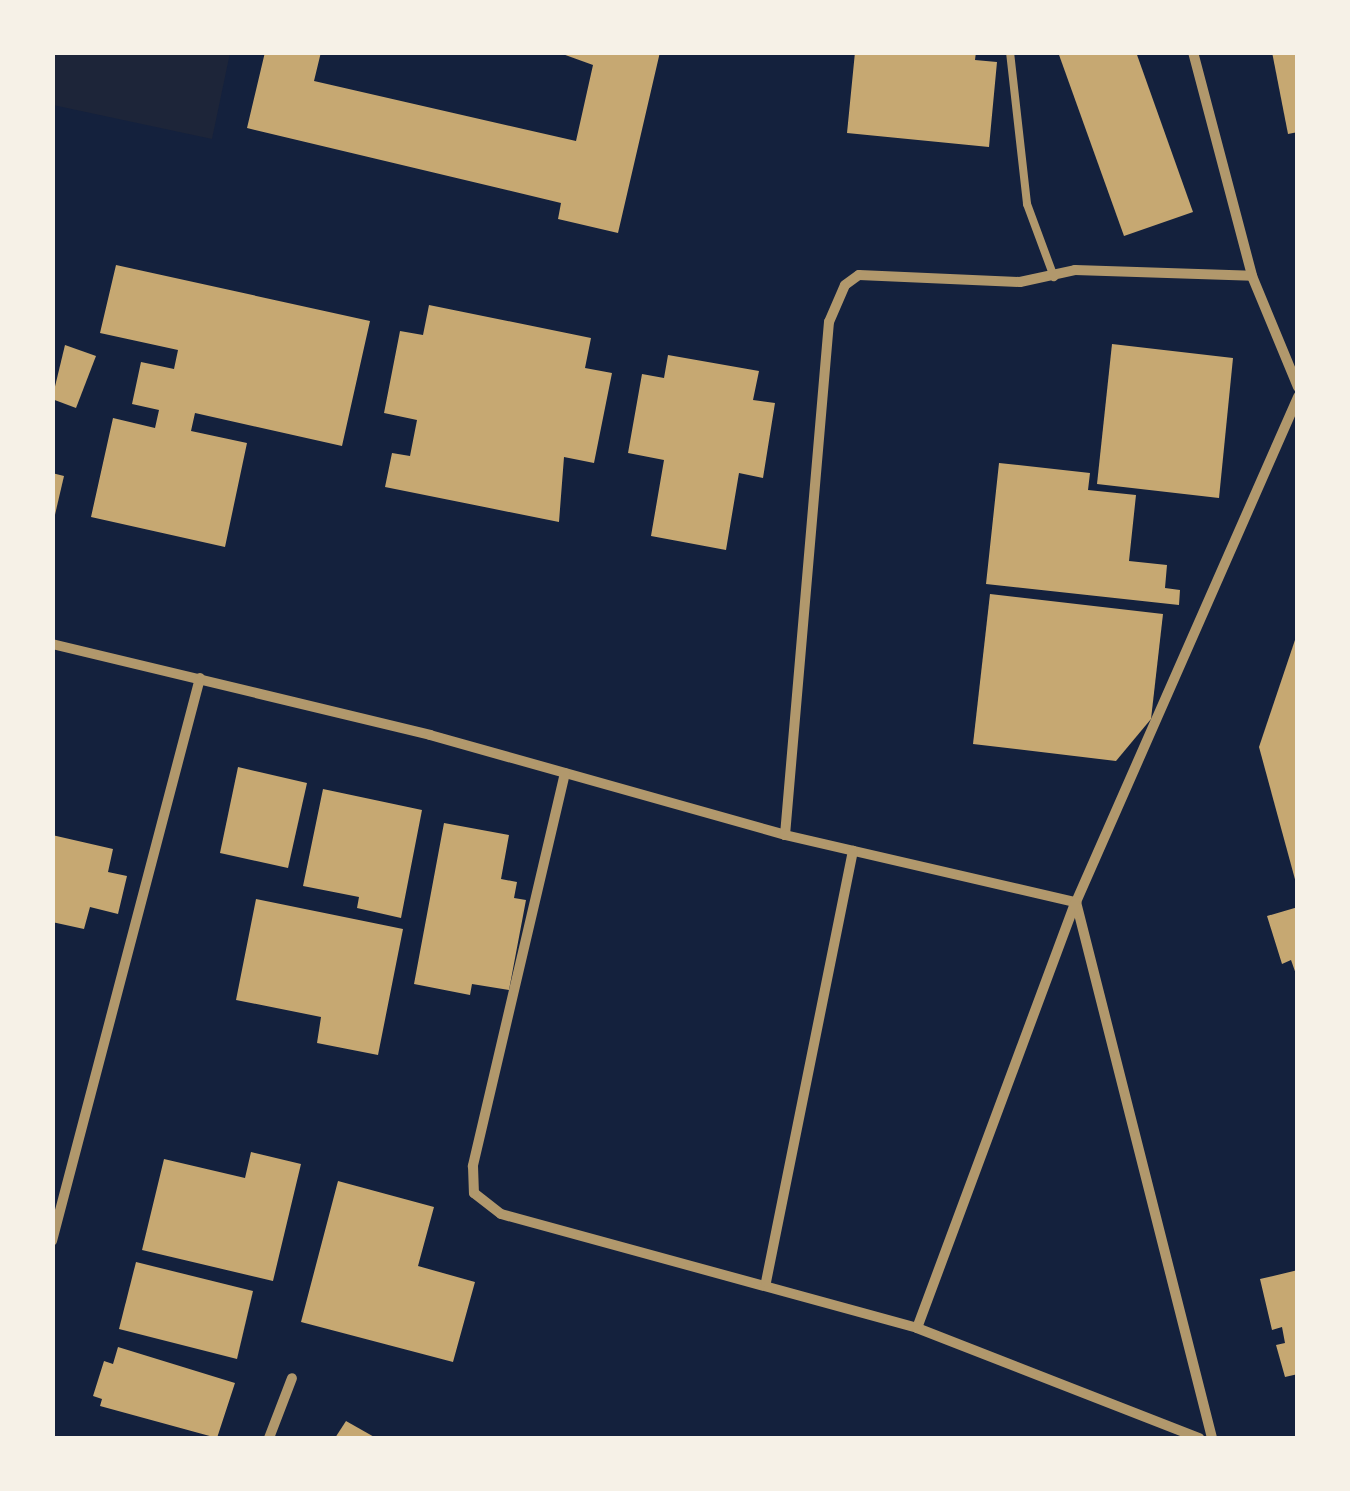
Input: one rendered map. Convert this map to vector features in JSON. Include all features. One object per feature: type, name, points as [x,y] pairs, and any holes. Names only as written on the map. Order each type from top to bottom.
[{"type":"street","points":[[1193,52],[1252,276],[1281,336],[1298,387]]},
{"type":"street","points":[[785,835],[828,322],[845,285],[859,275],[1020,282],[1076,270],[1252,276]]},
{"type":"street","points":[[1281,336],[1298,340]]},
{"type":"street","points":[[917,1328],[1076,902],[1298,397]]},
{"type":"street","points":[[52,644],[200,678],[565,773],[785,835],[1076,902]]},
{"type":"street","points":[[52,1241],[200,678]]},
{"type":"street","points":[[565,773],[473,1166],[474,1194],[501,1214],[766,1282],[917,1328],[1199,1438]]},
{"type":"street","points":[[766,1282],[854,851]]},
{"type":"street","points":[[1076,902],[1212,1438]]},
{"type":"street","points":[[269,1438],[292,1378]]},
{"type":"lane","points":[[1010,52],[1027,204],[1054,276]]},
{"type":"shaded area","points":[[53,52],[230,53],[212,139],[53,105]]},
{"type":"building","points":[[265,52],[321,52],[314,81],[576,141],[593,65],[557,52],[660,52],[618,233],[558,219],[561,203],[247,128]]},
{"type":"building","points":[[855,52],[976,52],[975,60],[997,62],[989,147],[847,133]]},
{"type":"building","points":[[1058,52],[1136,52],[1193,212],[1124,236]]},
{"type":"building","points":[[1272,52],[1298,52],[1298,132],[1288,134]]},
{"type":"building","points":[[116,265],[370,321],[342,446],[195,413],[191,431],[247,443],[225,547],[91,517],[113,418],[155,428],[159,410],[132,404],[141,362],[174,369],[178,350],[100,333]]},
{"type":"building","points":[[429,305],[591,338],[585,368],[612,373],[594,463],[564,457],[559,522],[385,487],[392,453],[410,456],[417,420],[384,413],[400,331],[423,335]]},
{"type":"building","points":[[1112,344],[1233,358],[1219,498],[1097,484]]},
{"type":"building","points":[[65,345],[96,356],[76,408],[52,399]]},
{"type":"building","points":[[668,355],[759,371],[753,400],[775,403],[763,478],[739,473],[726,550],[651,536],[664,460],[628,453],[642,374],[664,378]]},
{"type":"building","points":[[999,463],[1090,473],[1088,490],[1136,495],[1129,561],[1167,565],[1165,588],[1180,590],[1179,605],[986,584]]},
{"type":"building","points":[[52,473],[64,476],[54,519],[52,519]]},
{"type":"building","points":[[990,594],[1163,614],[1151,719],[1116,761],[973,744]]},
{"type":"building","points":[[1297,634],[1298,883],[1296,883],[1259,747]]},
{"type":"building","points":[[238,767],[307,783],[288,868],[220,853]]},
{"type":"building","points":[[323,789],[422,810],[401,918],[357,908],[359,897],[303,886]]},
{"type":"building","points":[[444,823],[509,835],[501,879],[517,882],[514,898],[526,900],[509,990],[472,984],[470,995],[414,984]]},
{"type":"building","points":[[52,835],[113,849],[108,872],[127,876],[118,914],[90,907],[84,929],[52,922]]},
{"type":"building","points":[[256,899],[403,929],[378,1055],[317,1043],[321,1017],[236,1000]]},
{"type":"building","points":[[1298,907],[1297,977],[1291,960],[1282,964],[1267,916]]},
{"type":"building","points":[[251,1152],[301,1164],[273,1281],[142,1250],[164,1159],[245,1178]]},
{"type":"building","points":[[338,1181],[434,1207],[418,1266],[475,1282],[453,1362],[301,1322]]},
{"type":"building","points":[[136,1262],[253,1291],[237,1359],[119,1329]]},
{"type":"building","points":[[1298,1270],[1298,1374],[1285,1377],[1276,1345],[1285,1343],[1282,1327],[1272,1330],[1260,1279]]},
{"type":"building","points":[[118,1347],[235,1383],[217,1438],[100,1406],[102,1399],[93,1396],[104,1361],[113,1364]]},
{"type":"building","points":[[346,1421],[376,1438],[335,1438]]}]
